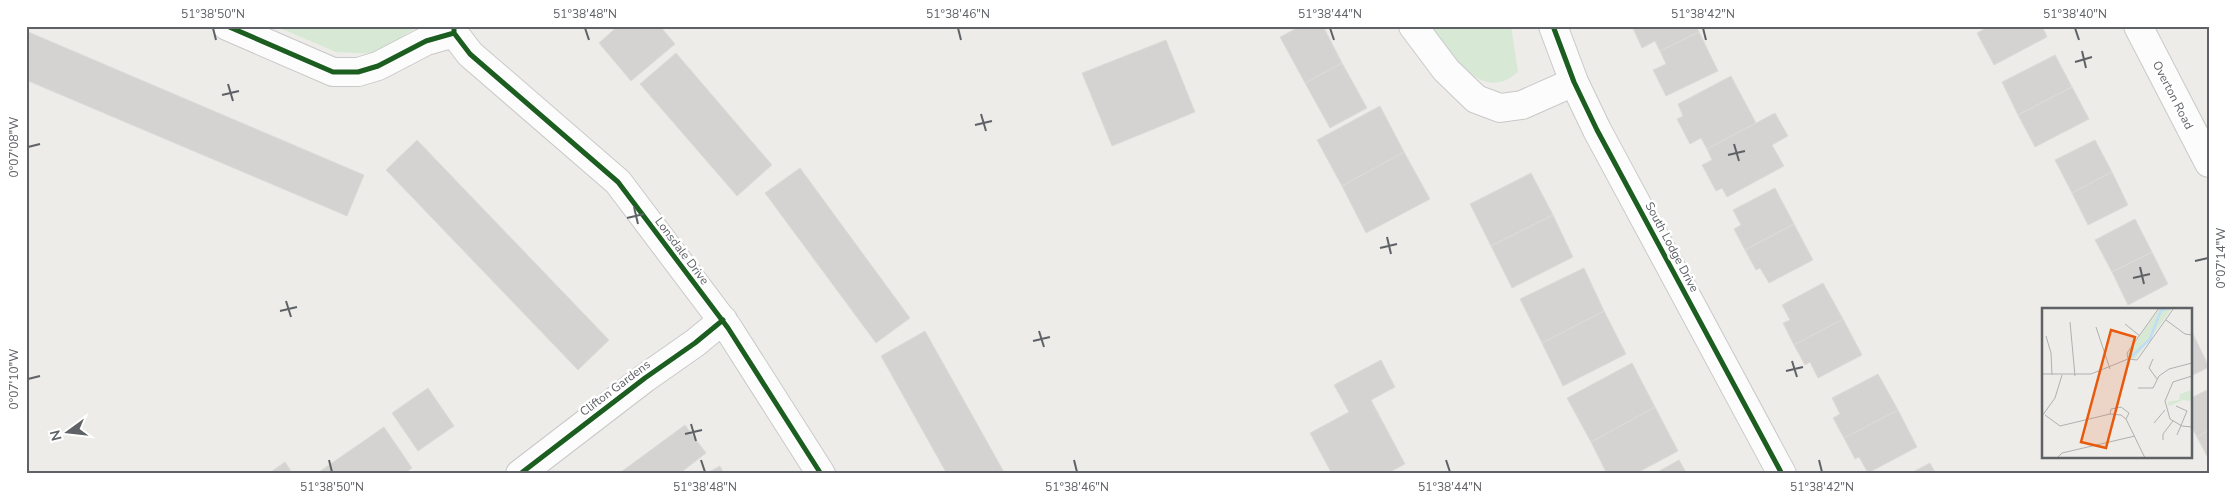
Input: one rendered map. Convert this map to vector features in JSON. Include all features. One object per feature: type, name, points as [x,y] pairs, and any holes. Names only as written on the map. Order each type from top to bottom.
[{"type":"street","points":[[227,26],[333,72],[358,72],[378,66],[426,41],[454,30]]},
{"type":"street","points":[[1413,26],[1446,70],[1476,100],[1500,108],[1522,105],[1574,82]]},
{"type":"street","name":"South Lodge Drive","points":[[1553,26],[1574,82],[1597,130],[1782,474]]},
{"type":"street","name":"Overton Road","points":[[2138,26],[2209,163]]},
{"type":"street","name":"Lonsdale Drive","points":[[454,30],[470,54],[618,182],[722,320],[821,474]]},
{"type":"street","name":"Clifton Gardens","points":[[520,474],[645,378],[695,343],[722,320]]},
{"type":"green space","points":[[275,26],[418,26],[376,54],[336,52]]},
{"type":"green space","points":[[1431,26],[1511,26],[1518,72],[1504,81],[1491,83],[1479,79],[1468,72],[1457,61]]},
{"type":"building","points":[[618,26],[660,26],[675,44],[631,81],[599,43]]},
{"type":"building","points":[[1301,26],[1323,26],[1342,63],[1305,83],[1280,37]]},
{"type":"building","points":[[1632,26],[1696,26],[1699,32],[1660,51],[1655,41],[1642,48]]},
{"type":"building","points":[[1990,26],[2042,26],[2047,37],[1994,65],[1977,33]]},
{"type":"building","points":[[26,31],[364,175],[347,216],[26,80]]},
{"type":"building","points":[[1699,32],[1718,71],[1666,96],[1653,70],[1666,64],[1660,51]]},
{"type":"building","points":[[1166,40],[1195,112],[1112,146],[1082,73]]},
{"type":"building","points":[[676,53],[772,165],[737,196],[640,84]]},
{"type":"building","points":[[2055,55],[2072,87],[2018,115],[2002,82]]},
{"type":"building","points":[[1342,63],[1367,108],[1330,128],[1305,83]]},
{"type":"building","points":[[1731,76],[1756,123],[1707,149],[1701,138],[1690,144],[1677,119],[1683,116],[1678,104]]},
{"type":"building","points":[[2072,87],[2089,119],[2035,147],[2018,115]]},
{"type":"building","points":[[1380,106],[1404,152],[1342,186],[1317,140]]},
{"type":"building","points":[[1775,113],[1788,136],[1772,145],[1784,166],[1727,197],[1722,188],[1716,191],[1702,165],[1712,160],[1707,149]]},
{"type":"building","points":[[417,140],[609,340],[578,370],[386,170]]},
{"type":"building","points":[[2095,140],[2112,172],[2072,193],[2055,160]]},
{"type":"building","points":[[1404,152],[1430,199],[1366,233],[1342,186]]},
{"type":"building","points":[[800,168],[910,318],[876,343],[765,193]]},
{"type":"building","points":[[2112,172],[2128,205],[2088,225],[2072,193]]},
{"type":"building","points":[[1531,173],[1553,215],[1491,246],[1470,204]]},
{"type":"building","points":[[1775,188],[1794,224],[1745,250],[1734,229],[1741,225],[1733,210]]},
{"type":"building","points":[[1553,215],[1573,257],[1512,288],[1491,246]]},
{"type":"building","points":[[2135,219],[2152,252],[2112,272],[2095,240]]},
{"type":"building","points":[[1794,224],[1813,260],[1769,283],[1760,268],[1756,270],[1745,250]]},
{"type":"building","points":[[2152,252],[2168,284],[2128,305],[2112,272]]},
{"type":"building","points":[[1584,268],[1604,311],[1542,343],[1520,299]]},
{"type":"building","points":[[1823,283],[1843,319],[1794,345],[1783,323],[1790,320],[1782,305]]},
{"type":"building","points":[[1604,311],[1626,354],[1563,386],[1542,343]]},
{"type":"building","points":[[1843,319],[1862,355],[1818,378],[1810,362],[1805,365],[1794,345]]},
{"type":"building","points":[[925,331],[1005,474],[947,474],[881,356]]},
{"type":"building","points":[[2192,334],[2209,367],[2192,376]]},
{"type":"building","points":[[1381,360],[1395,387],[1371,400],[1405,464],[1386,474],[1332,474],[1310,433],[1349,412],[1334,385]]},
{"type":"building","points":[[1632,363],[1655,407],[1591,442],[1567,398]]},
{"type":"building","points":[[1878,374],[1898,410],[1844,438],[1833,418],[1840,414],[1832,398]]},
{"type":"building","points":[[428,388],[454,426],[418,451],[392,413]]},
{"type":"building","points":[[2209,389],[2209,430],[2197,437],[2192,428],[2192,398]]},
{"type":"building","points":[[1655,407],[1678,451],[1635,474],[1607,474],[1591,442]]},
{"type":"building","points":[[1898,410],[1917,447],[1868,473],[1859,457],[1855,459],[1844,438]]},
{"type":"building","points":[[685,425],[706,453],[679,474],[622,474],[621,472]]},
{"type":"building","points":[[384,427],[412,468],[404,474],[316,474]]},
{"type":"building","points":[[2209,430],[2209,460],[2197,437]]},
{"type":"building","points":[[1679,460],[1687,474],[1654,474]]},
{"type":"building","points":[[285,462],[293,474],[268,474]]},
{"type":"building","points":[[1930,463],[1936,474],[1909,474]]},
{"type":"building","points":[[720,466],[724,474],[705,474]]},
{"type":"cycle path","points":[[227,26],[333,72],[358,72],[378,66],[426,41],[454,33]]},
{"type":"cycle path","points":[[454,26],[454,33],[470,54],[618,182],[728,328],[821,474]]},
{"type":"cycle path","points":[[1553,26],[1574,82],[1597,130],[1782,474]]},
{"type":"cycle path","points":[[520,474],[723,320]]}]
